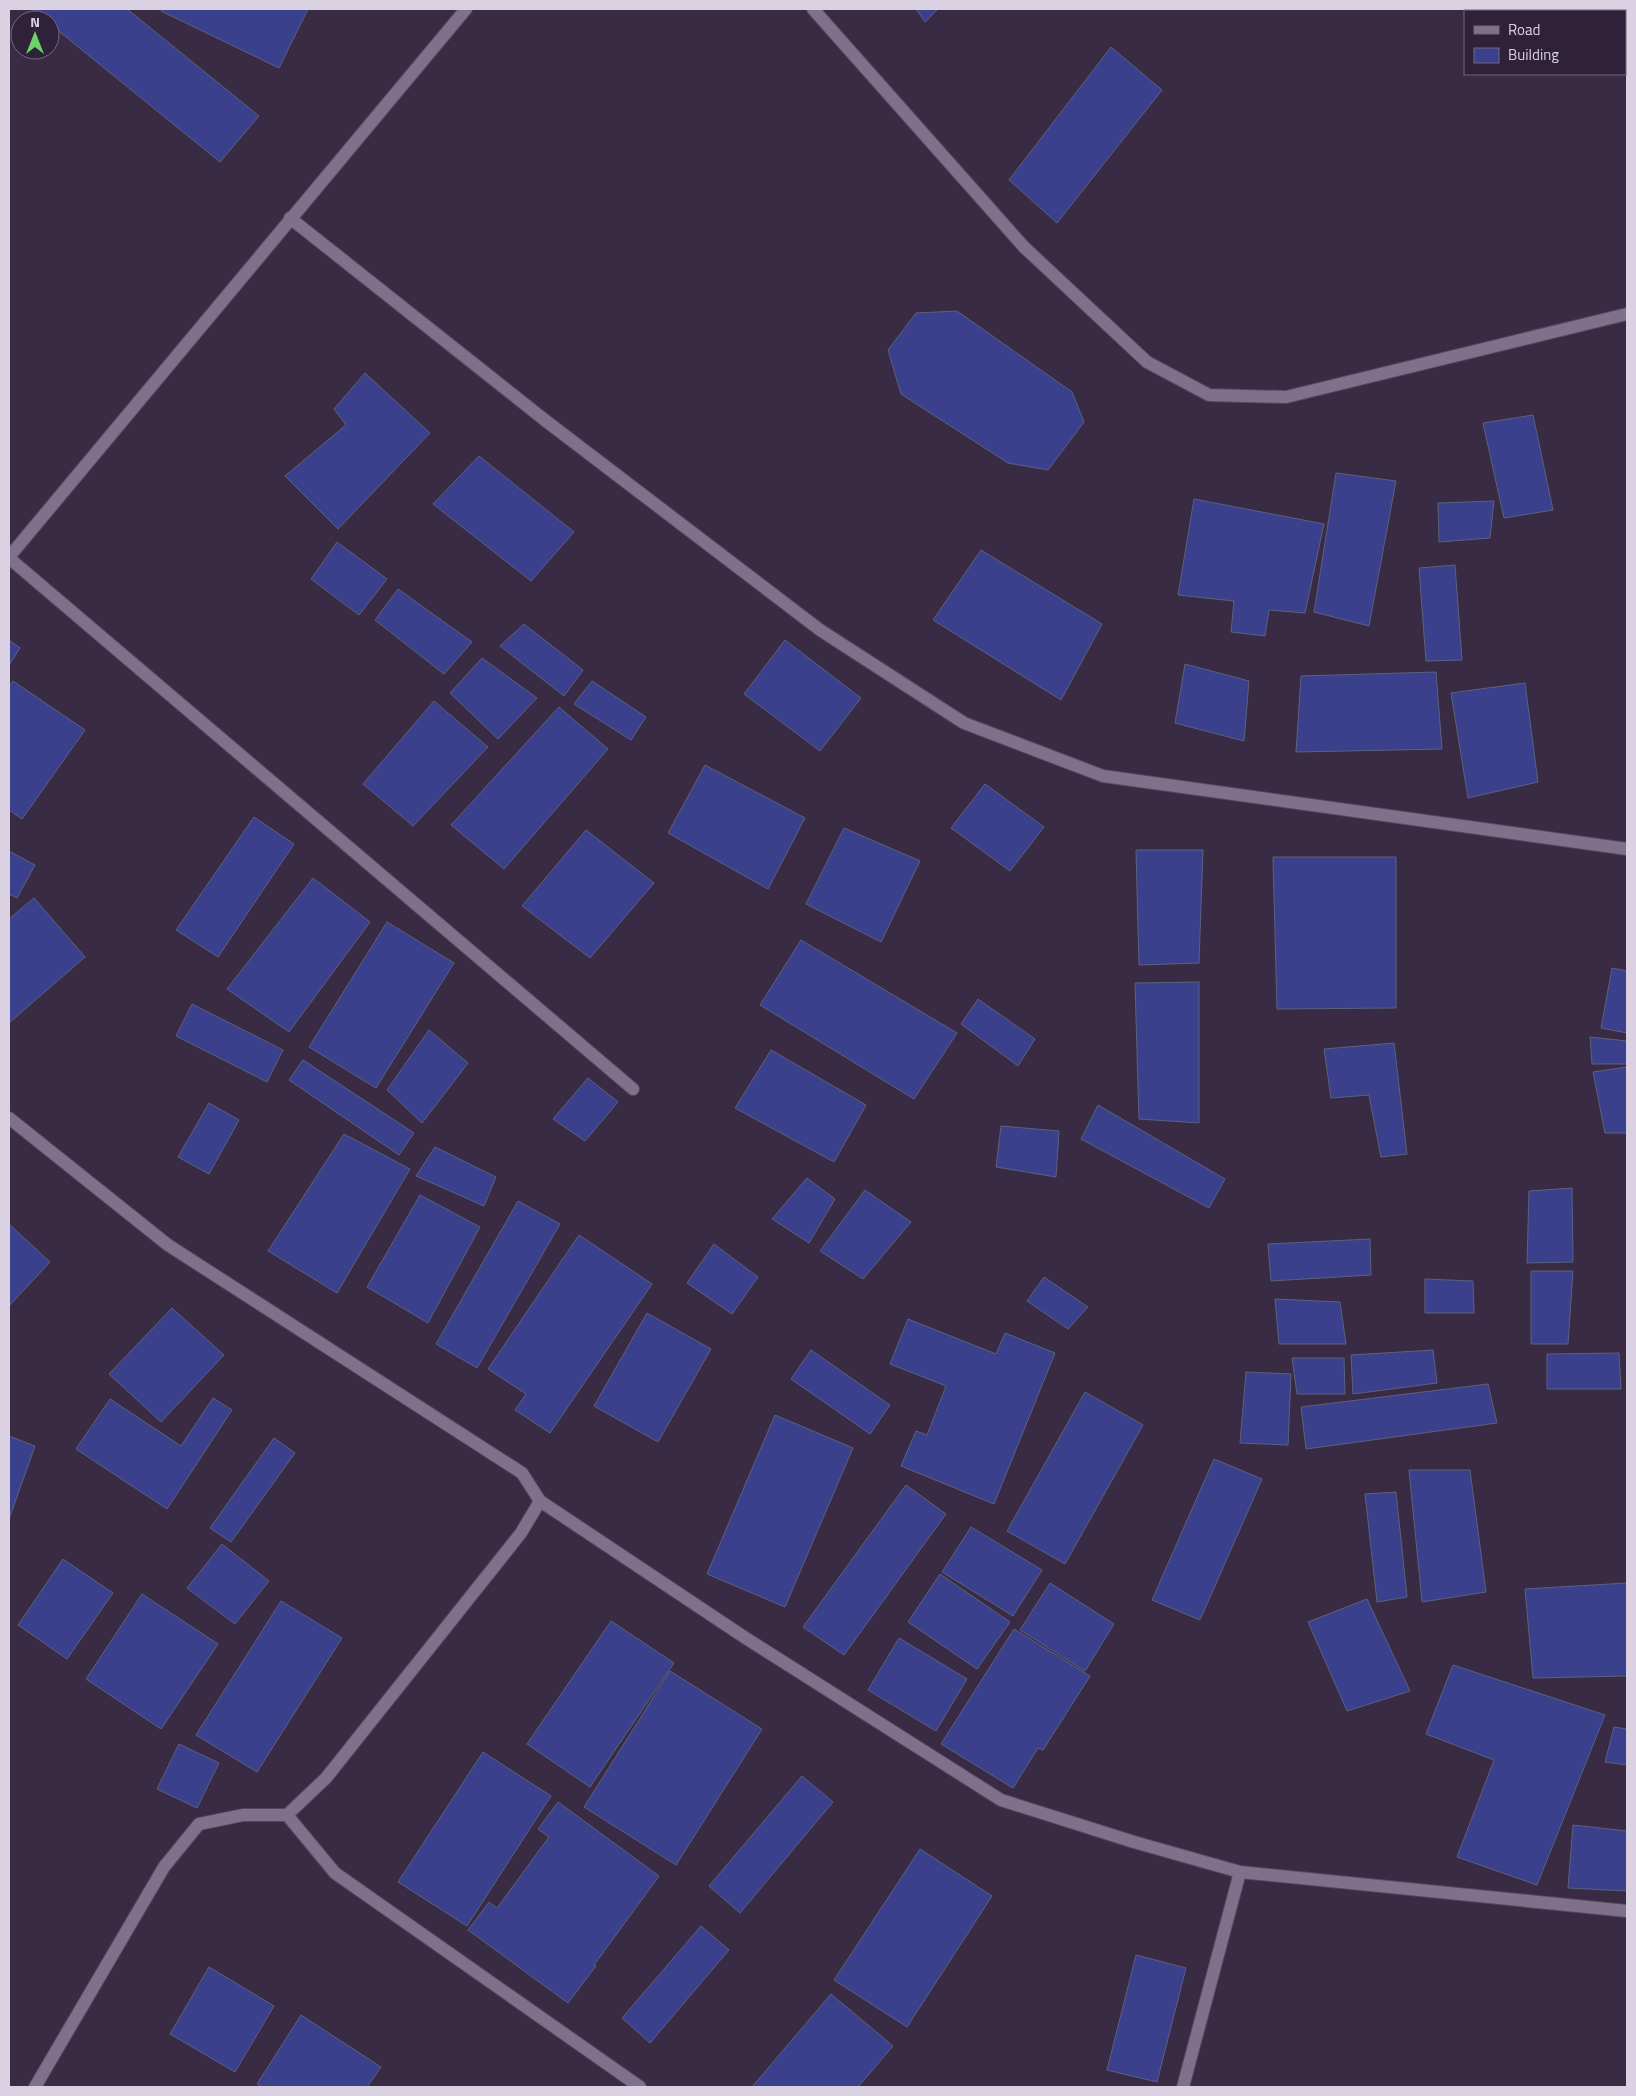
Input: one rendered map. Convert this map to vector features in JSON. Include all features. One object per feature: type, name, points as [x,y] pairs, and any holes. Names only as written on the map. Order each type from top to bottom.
[{"type":"street","points":[[466,9],[9,557],[633,1088]]},
{"type":"street","points":[[813,9],[1024,247],[1147,362],[1210,394],[1286,397],[1627,314]]},
{"type":"street","points":[[290,218],[546,420],[820,630],[964,723],[1103,776],[1627,849]]},
{"type":"street","points":[[9,1118],[168,1245],[522,1473],[540,1501],[744,1638],[1000,1800],[1134,1842],[1240,1872],[1627,1911]]},
{"type":"street","points":[[35,2087],[164,1868],[199,1824],[243,1815],[287,1815],[326,1778],[521,1533],[540,1501]]},
{"type":"street","points":[[287,1815],[335,1873],[640,2087]]},
{"type":"street","points":[[1183,2087],[1240,1872]]},
{"type":"building","points":[[32,9],[127,9],[259,116],[220,162],[60,32],[60,10]]},
{"type":"building","points":[[162,9],[308,9],[279,68],[161,11]]},
{"type":"building","points":[[916,9],[938,9],[925,22]]},
{"type":"building","points":[[1111,47],[1162,90],[1057,223],[1009,180]]},
{"type":"building","points":[[957,311],[1072,392],[1084,422],[1048,470],[1008,463],[901,394],[888,350],[916,313]]},
{"type":"building","points":[[365,373],[430,433],[338,529],[285,476],[346,425],[334,409]]},
{"type":"building","points":[[1533,415],[1553,510],[1504,518],[1483,423]]},
{"type":"building","points":[[479,456],[574,532],[531,581],[433,504]]},
{"type":"building","points":[[1336,473],[1396,481],[1369,626],[1314,612]]},
{"type":"building","points":[[1194,499],[1324,524],[1305,613],[1269,610],[1265,636],[1231,632],[1234,601],[1178,595]]},
{"type":"building","points":[[1494,501],[1490,538],[1439,542],[1438,503]]},
{"type":"building","points":[[337,542],[387,579],[359,615],[311,579]]},
{"type":"building","points":[[981,550],[1102,624],[1061,700],[933,620]]},
{"type":"building","points":[[1455,565],[1462,660],[1426,661],[1419,568]]},
{"type":"building","points":[[398,589],[472,642],[444,674],[375,620]]},
{"type":"building","points":[[524,624],[583,670],[564,696],[500,646]]},
{"type":"building","points":[[9,640],[20,648],[9,665]]},
{"type":"building","points":[[785,640],[861,698],[820,751],[744,694]]},
{"type":"building","points":[[482,658],[537,698],[498,739],[450,693]]},
{"type":"building","points":[[1185,664],[1249,681],[1244,741],[1175,723]]},
{"type":"building","points":[[1436,672],[1442,749],[1296,752],[1301,676]]},
{"type":"building","points":[[13,681],[85,730],[22,819],[9,810],[9,687]]},
{"type":"building","points":[[592,681],[646,717],[631,740],[574,704]]},
{"type":"building","points":[[1525,683],[1538,782],[1468,798],[1451,693]]},
{"type":"building","points":[[434,701],[488,747],[413,826],[363,784]]},
{"type":"building","points":[[559,707],[608,749],[504,869],[451,825]]},
{"type":"building","points":[[705,765],[805,818],[768,889],[668,833]]},
{"type":"building","points":[[985,784],[1044,827],[1010,871],[951,828]]},
{"type":"building","points":[[254,817],[294,844],[218,957],[176,930]]},
{"type":"building","points":[[844,828],[920,861],[881,942],[806,904]]},
{"type":"building","points":[[586,830],[654,883],[590,958],[522,906]]},
{"type":"building","points":[[1136,850],[1203,850],[1199,963],[1139,965]]},
{"type":"building","points":[[9,851],[35,865],[17,898],[9,894]]},
{"type":"building","points":[[1273,857],[1396,857],[1396,1008],[1277,1009]]},
{"type":"building","points":[[313,878],[370,922],[289,1032],[227,989]]},
{"type":"building","points":[[34,898],[85,957],[9,1023],[9,919]]},
{"type":"building","points":[[387,922],[454,963],[376,1088],[309,1047]]},
{"type":"building","points":[[801,940],[957,1033],[914,1099],[760,1005]]},
{"type":"building","points":[[1612,968],[1627,971],[1627,1033],[1601,1028]]},
{"type":"building","points":[[1199,982],[1199,1123],[1139,1119],[1135,983]]},
{"type":"building","points":[[978,999],[1035,1039],[1018,1066],[961,1024]]},
{"type":"building","points":[[192,1004],[283,1050],[267,1082],[176,1036]]},
{"type":"building","points":[[429,1030],[468,1063],[422,1123],[387,1090]]},
{"type":"building","points":[[1590,1037],[1627,1041],[1627,1064],[1592,1064]]},
{"type":"building","points":[[1394,1043],[1407,1154],[1381,1157],[1369,1095],[1331,1098],[1324,1049]]},
{"type":"building","points":[[771,1050],[866,1105],[834,1162],[735,1108]]},
{"type":"building","points":[[303,1060],[414,1133],[399,1155],[289,1080]]},
{"type":"building","points":[[1627,1067],[1627,1133],[1605,1133],[1593,1072]]},
{"type":"building","points":[[588,1078],[618,1102],[585,1141],[553,1119]]},
{"type":"building","points":[[209,1103],[239,1120],[209,1174],[178,1157]]},
{"type":"building","points":[[1098,1105],[1225,1179],[1209,1208],[1081,1139]]},
{"type":"building","points":[[1001,1126],[1059,1131],[1056,1177],[996,1167]]},
{"type":"building","points":[[344,1134],[410,1169],[337,1293],[268,1251]]},
{"type":"building","points":[[435,1147],[496,1177],[484,1206],[416,1176]]},
{"type":"building","points":[[807,1178],[835,1199],[809,1243],[772,1219]]},
{"type":"building","points":[[1572,1188],[1573,1262],[1527,1263],[1529,1191]]},
{"type":"building","points":[[865,1190],[911,1222],[863,1279],[820,1251]]},
{"type":"building","points":[[420,1195],[480,1227],[428,1323],[367,1287]]},
{"type":"building","points":[[518,1201],[560,1224],[477,1368],[436,1344]]},
{"type":"building","points":[[9,1224],[50,1262],[9,1306]]},
{"type":"building","points":[[579,1235],[652,1284],[550,1433],[515,1410],[526,1394],[488,1369]]},
{"type":"building","points":[[1370,1239],[1371,1275],[1271,1281],[1268,1244]]},
{"type":"building","points":[[714,1244],[758,1277],[732,1314],[687,1283]]},
{"type":"building","points":[[1531,1271],[1573,1271],[1568,1344],[1531,1344]]},
{"type":"building","points":[[1044,1277],[1088,1307],[1068,1329],[1027,1301]]},
{"type":"building","points":[[1425,1279],[1473,1281],[1474,1313],[1425,1313]]},
{"type":"building","points":[[1275,1299],[1340,1302],[1346,1344],[1279,1344]]},
{"type":"building","points":[[172,1308],[224,1355],[161,1422],[109,1374]]},
{"type":"building","points":[[647,1313],[711,1349],[658,1442],[594,1406]]},
{"type":"building","points":[[908,1319],[996,1354],[1005,1333],[1055,1353],[994,1504],[901,1466],[916,1431],[927,1435],[946,1386],[890,1364]]},
{"type":"building","points":[[811,1350],[890,1405],[870,1434],[791,1379]]},
{"type":"building","points":[[1433,1350],[1437,1383],[1353,1394],[1351,1355]]},
{"type":"building","points":[[1619,1353],[1621,1389],[1547,1389],[1547,1354]]},
{"type":"building","points":[[1292,1358],[1344,1358],[1345,1394],[1297,1394]]},
{"type":"building","points":[[1246,1372],[1291,1374],[1288,1445],[1240,1443]]},
{"type":"building","points":[[1488,1384],[1497,1423],[1306,1449],[1301,1407]]},
{"type":"building","points":[[1085,1392],[1143,1425],[1065,1564],[1007,1531]]},
{"type":"building","points":[[213,1398],[232,1410],[167,1509],[76,1449],[110,1399],[181,1446]]},
{"type":"building","points":[[775,1415],[853,1448],[785,1607],[707,1574]]},
{"type":"building","points":[[9,1436],[35,1446],[9,1519]]},
{"type":"building","points":[[274,1438],[295,1453],[231,1542],[210,1528]]},
{"type":"building","points":[[1214,1459],[1262,1479],[1200,1620],[1152,1600]]},
{"type":"building","points":[[1409,1470],[1470,1470],[1486,1592],[1422,1602]]},
{"type":"building","points":[[906,1485],[946,1514],[844,1655],[803,1627]]},
{"type":"building","points":[[1396,1492],[1407,1597],[1377,1602],[1365,1494]]},
{"type":"building","points":[[971,1527],[1042,1570],[1013,1616],[942,1572]]},
{"type":"building","points":[[222,1544],[269,1581],[235,1624],[187,1588]]},
{"type":"building","points":[[63,1559],[113,1593],[67,1659],[18,1625]]},
{"type":"building","points":[[940,1574],[1010,1622],[977,1669],[908,1622]]},
{"type":"building","points":[[1050,1583],[1114,1624],[1085,1671],[1020,1630]]},
{"type":"building","points":[[1627,1583],[1627,1676],[1533,1678],[1525,1589]]},
{"type":"building","points":[[142,1594],[218,1644],[161,1729],[86,1679]]},
{"type":"building","points":[[1367,1599],[1410,1691],[1347,1711],[1308,1622]]},
{"type":"building","points":[[281,1601],[342,1638],[257,1772],[196,1735]]},
{"type":"building","points":[[611,1621],[674,1663],[590,1787],[527,1744]]},
{"type":"building","points":[[1014,1629],[1090,1676],[1043,1750],[1038,1748],[1013,1788],[941,1744]]},
{"type":"building","points":[[899,1638],[967,1679],[936,1731],[868,1690]]},
{"type":"building","points":[[1453,1665],[1605,1715],[1537,1885],[1457,1857],[1494,1760],[1426,1734]]},
{"type":"building","points":[[670,1671],[762,1729],[676,1865],[584,1807]]},
{"type":"building","points":[[1614,1727],[1627,1729],[1627,1765],[1605,1762]]},
{"type":"building","points":[[179,1744],[219,1763],[197,1808],[157,1789]]},
{"type":"building","points":[[483,1752],[551,1796],[467,1926],[398,1882]]},
{"type":"building","points":[[802,1776],[833,1802],[740,1913],[709,1886]]},
{"type":"building","points":[[558,1802],[659,1876],[568,2003],[468,1930],[489,1902],[497,1908],[549,1837],[538,1829]]},
{"type":"building","points":[[1573,1825],[1627,1831],[1627,1891],[1568,1888]]},
{"type":"building","points":[[920,1849],[992,1896],[907,2027],[834,1980]]},
{"type":"building","points":[[701,1926],[729,1950],[650,2043],[622,2018]]},
{"type":"building","points":[[1136,1955],[1186,1968],[1157,2082],[1107,2070]]},
{"type":"building","points":[[209,1967],[274,2006],[235,2072],[170,2034]]},
{"type":"building","points":[[831,1994],[893,2046],[858,2087],[752,2087]]},
{"type":"building","points":[[301,2015],[381,2067],[367,2087],[262,2087],[257,2084]]}]
